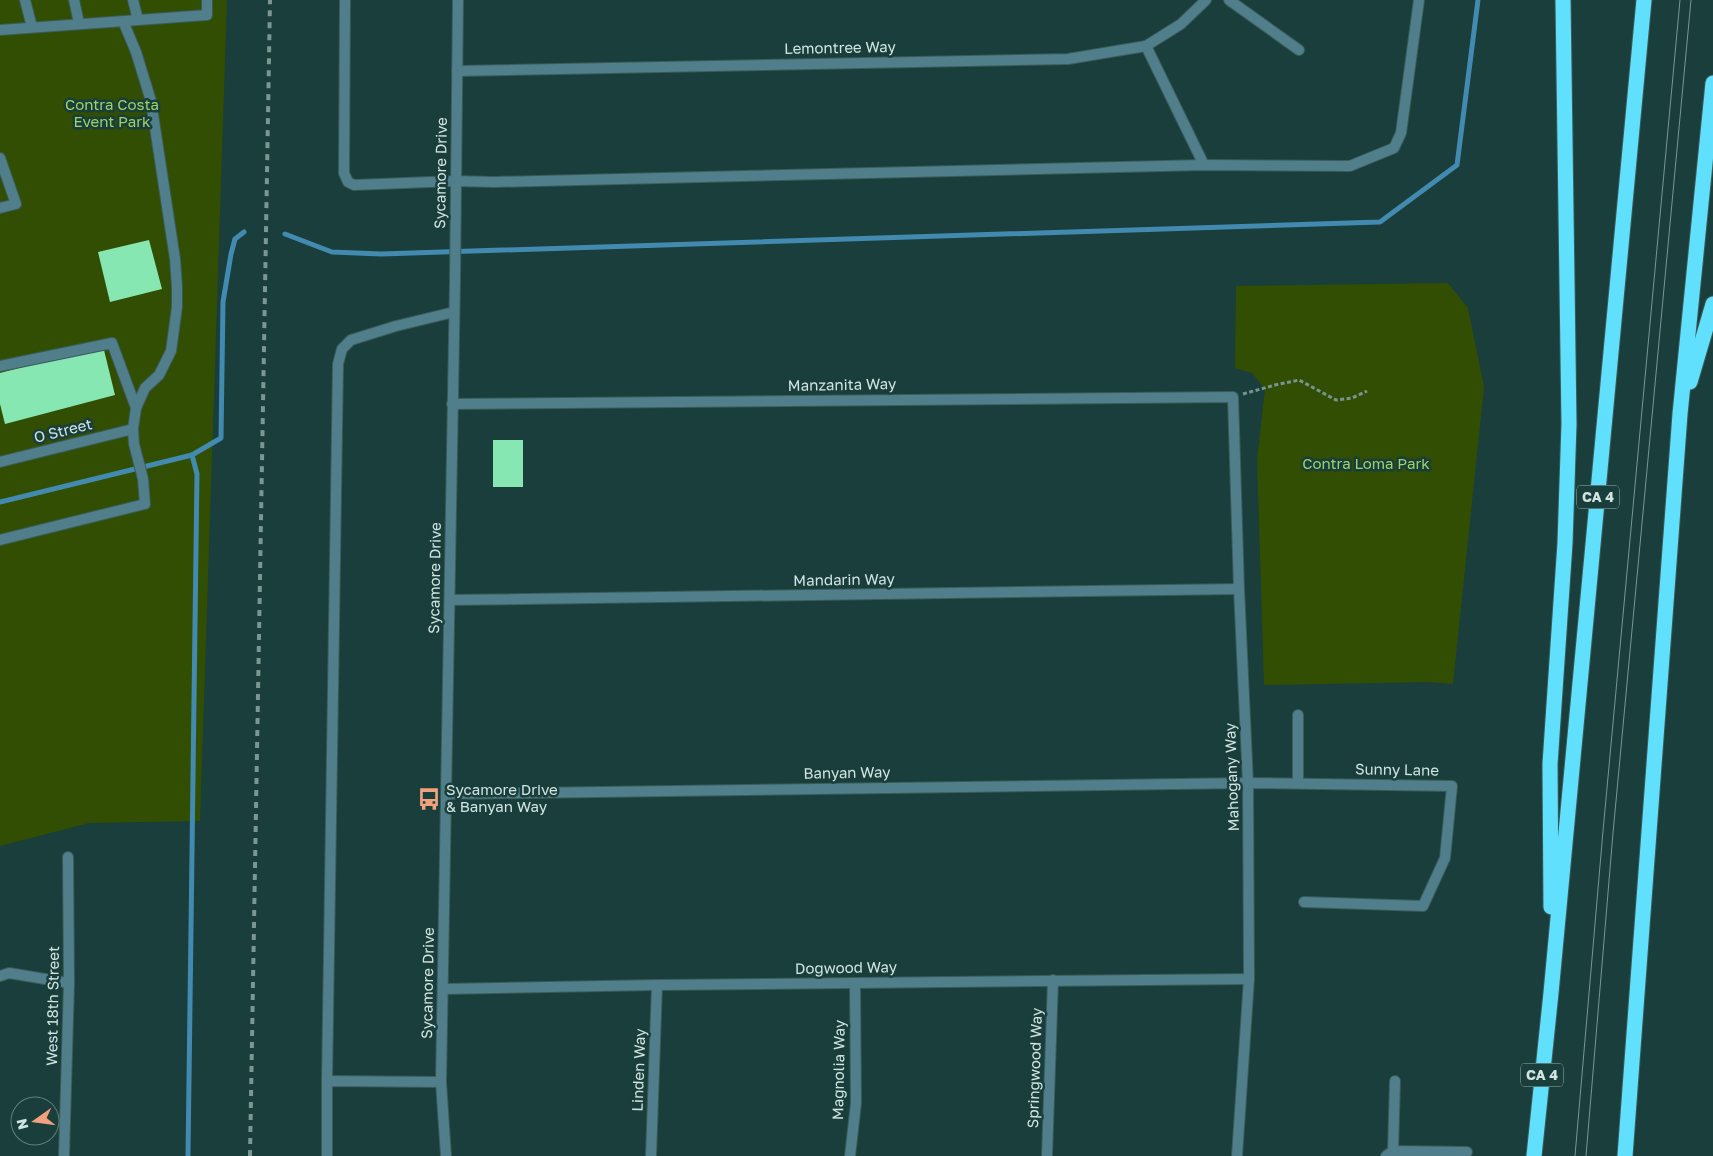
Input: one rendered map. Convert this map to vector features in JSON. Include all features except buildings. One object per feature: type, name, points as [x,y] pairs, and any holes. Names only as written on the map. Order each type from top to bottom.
[{"type":"highway","points":[[1551,993],[1550,764],[1565,543],[1569,424],[1562,0]]},
{"type":"highway","name":"CA 4","points":[[1534,1156],[1644,0]]},
{"type":"highway","points":[[1625,1156],[1680,414],[1713,83]]},
{"type":"highway","points":[[1680,414],[1713,304]]},
{"type":"street","points":[[25,0],[32,27]]},
{"type":"street","points":[[74,0],[80,23]]},
{"type":"street","points":[[133,0],[138,20]]},
{"type":"street","points":[[0,30],[80,23],[207,16],[207,0]]},
{"type":"street","points":[[345,0],[344,172],[348,182],[354,185],[455,181],[494,182],[1204,164],[1350,166],[1394,148],[1401,133],[1419,0]]},
{"type":"street","name":"Sycamore Drive","points":[[446,1156],[441,1082],[458,0]]},
{"type":"street","name":"Lemontree Way","points":[[457,71],[1068,59],[1146,46],[1181,24],[1206,0]]},
{"type":"street","points":[[1230,0],[1299,50]]},
{"type":"street","points":[[0,540],[145,504],[143,480],[134,444],[133,429],[136,408],[145,388],[159,375],[171,351],[177,307],[177,287],[152,101],[136,52],[123,21]]},
{"type":"street","points":[[1146,46],[1204,164]]},
{"type":"street","points":[[0,158],[16,204],[0,208]]},
{"type":"street","points":[[327,1156],[338,364],[342,349],[351,340],[396,326],[454,312]]},
{"type":"street","points":[[0,366],[112,343],[136,408]]},
{"type":"street","name":"Manzanita Way","points":[[452,404],[1233,397]]},
{"type":"street","name":"Mahogany Way","points":[[1233,397],[1248,783],[1250,979],[1237,1156]]},
{"type":"street","name":"O Street","points":[[0,462],[133,429]]},
{"type":"street","name":"Mandarin Way","points":[[450,600],[1239,590]]},
{"type":"street","points":[[1298,714],[1298,783]]},
{"type":"street","name":"Sunny Lane","points":[[1248,783],[1452,786],[1444,858],[1423,906],[1304,902]]},
{"type":"street","name":"Banyan Way","points":[[446,794],[1248,783]]},
{"type":"street","name":"West 18th Street","points":[[64,1156],[69,983],[68,857]]},
{"type":"street","points":[[0,976],[9,973],[69,983]]},
{"type":"street","name":"Dogwood Way","points":[[443,990],[657,985],[1250,979]]},
{"type":"street","name":"Springwood Way","points":[[1046,1156],[1053,980]]},
{"type":"street","name":"Magnolia Way","points":[[850,1156],[856,1103],[855,984]]},
{"type":"street","name":"Linden Way","points":[[651,1156],[657,985]]},
{"type":"street","points":[[327,1081],[441,1082]]},
{"type":"street","points":[[1395,1081],[1389,1153],[1467,1152]]},
{"type":"path","points":[[1233,397],[1299,380],[1336,400],[1352,398],[1367,391]]},
{"type":"green space","name":"Contra Costa Event Park","points":[[0,0],[227,0],[200,821],[89,823],[0,846]]},
{"type":"green space","name":"Contra Loma Park","points":[[1448,283],[1468,308],[1484,387],[1453,684],[1428,682],[1264,685],[1257,460],[1265,389],[1252,373],[1235,368],[1236,286]]},
{"type":"waterway","points":[[285,234],[332,252],[381,254],[1380,222],[1457,165],[1478,0]]},
{"type":"waterway","points":[[0,502],[192,455],[221,438],[223,302],[235,239],[244,232]]},
{"type":"waterway","points":[[188,1156],[197,474],[192,455]]},
{"type":"tram line","points":[[1575,1156],[1603,831],[1680,0]]},
{"type":"tram line","points":[[1586,1156],[1613,833],[1691,0]]},
{"type":"railway","points":[[250,1156],[270,0]]},
{"type":"place","name":"Sycamore Drive & Banyan Way","points":[[429,799]]}]
